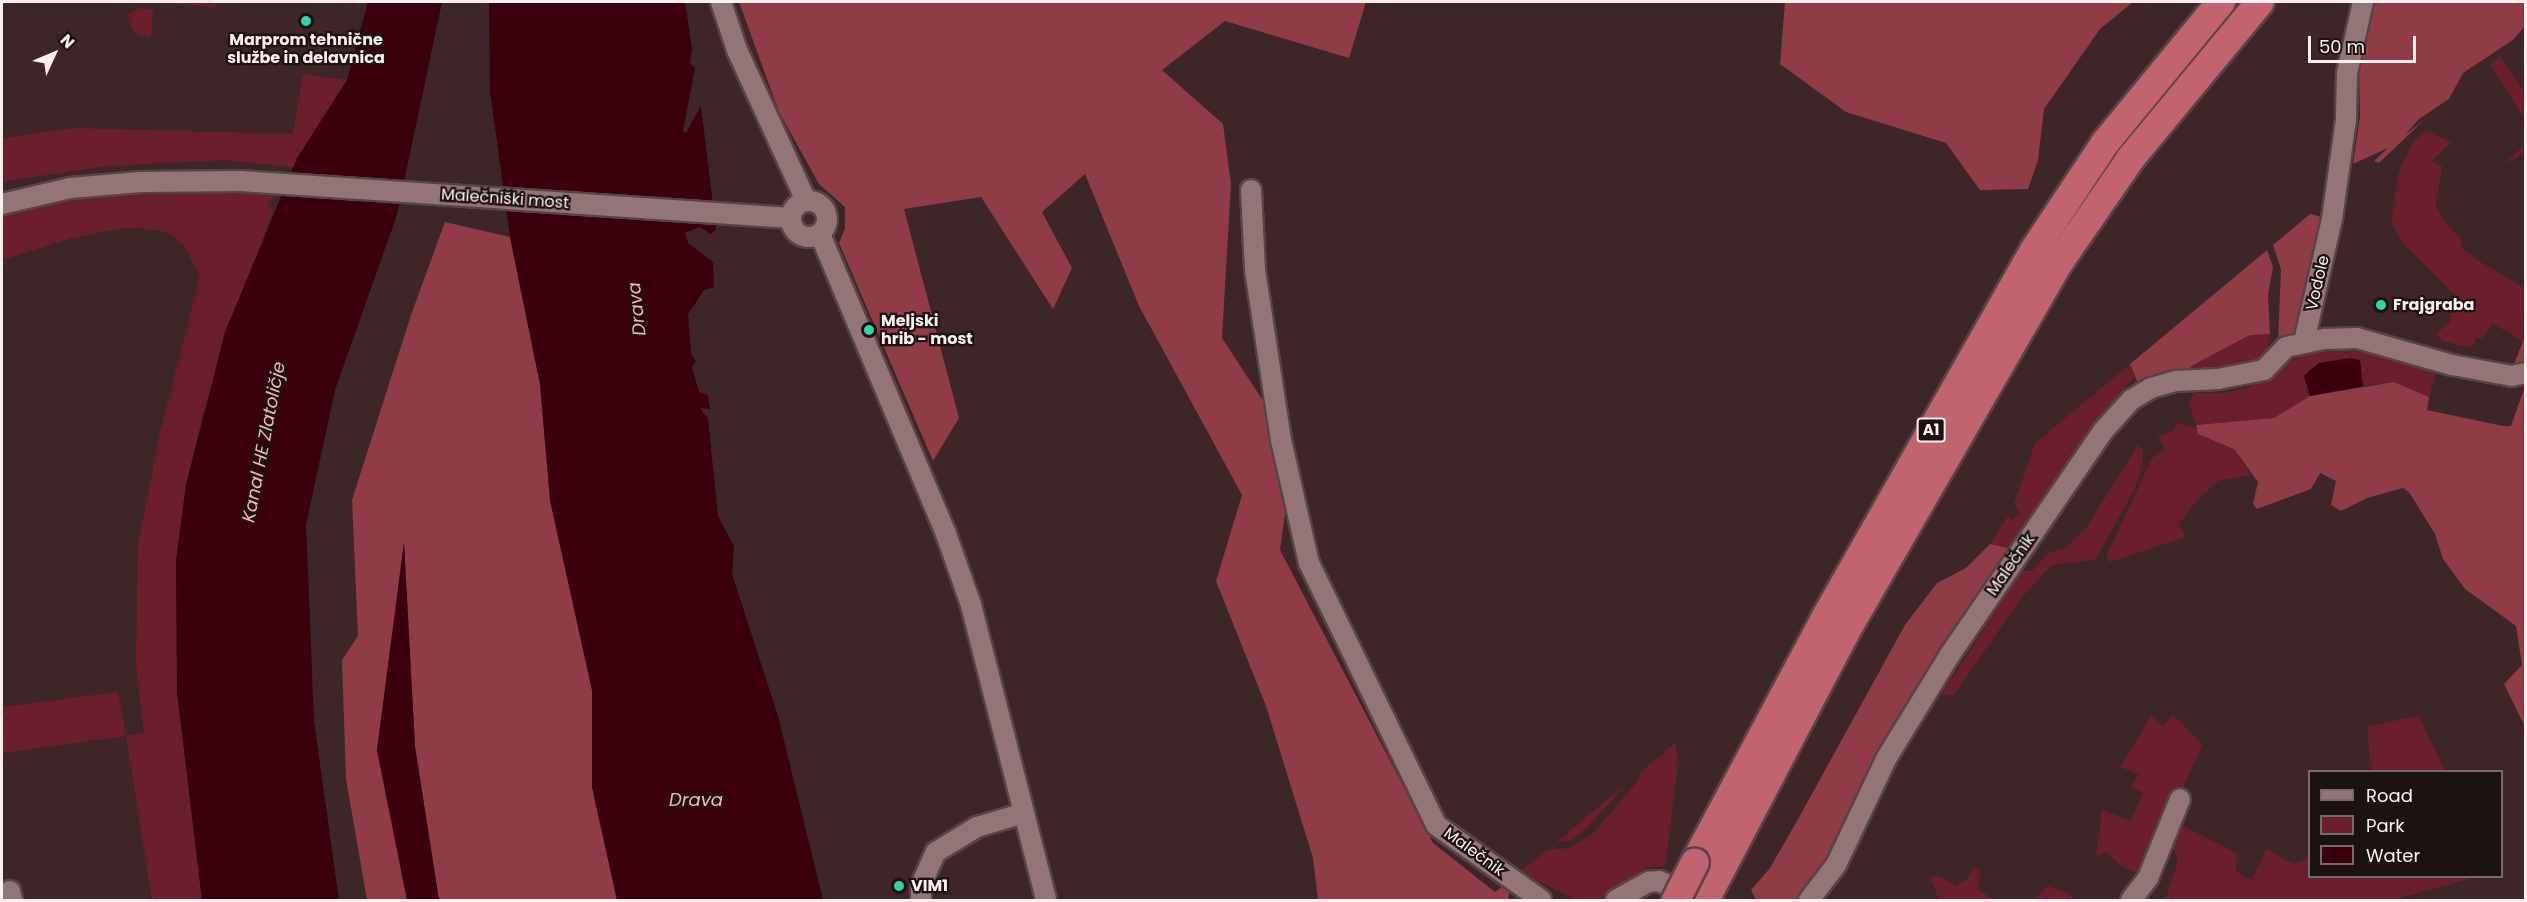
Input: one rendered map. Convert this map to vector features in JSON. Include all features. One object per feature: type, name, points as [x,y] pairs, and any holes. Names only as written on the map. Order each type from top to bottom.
[{"type":"highway","name":"A1","points":[[1676,900],[1707,868],[2058,264],[2131,158],[2260,2]]},
{"type":"highway","name":"A1","points":[[1705,900],[1707,868],[1824,620],[2034,250],[2105,142],[2212,12]]},
{"type":"street","points":[[721,2],[737,50],[806,201]]},
{"type":"street","name":"Vodole","points":[[2304,342],[2332,219],[2346,119],[2347,73],[2363,2]]},
{"type":"street","name":"Malečniški most","points":[[2,204],[70,188],[141,182],[240,181],[791,218]]},
{"type":"street","name":"Malečnik","points":[[1251,189],[1255,270],[1281,440],[1309,563],[1436,825],[1541,900]]},
{"type":"street","points":[[806,201],[819,203],[826,213],[827,225],[820,234],[800,234],[791,218],[799,204],[806,201]]},
{"type":"street","points":[[820,234],[946,534],[993,681],[1046,900]]},
{"type":"street","points":[[2304,342],[2357,338],[2452,364],[2512,376],[2526,373]]},
{"type":"street","name":"Malečnik","points":[[1809,900],[1848,845],[1886,759],[1949,656],[2117,414],[2151,388],[2264,370],[2286,347],[2304,342]]},
{"type":"street","points":[[2131,900],[2148,878],[2180,799]]},
{"type":"street","points":[[921,900],[921,885],[936,852],[976,827],[1024,813]]},
{"type":"street","points":[[1616,900],[1639,885],[1659,881],[1685,890],[1694,900]]},
{"type":"green space","points":[[155,2],[216,2],[215,7]]},
{"type":"green space","points":[[139,8],[153,9],[151,37],[139,36],[132,30],[128,14]]},
{"type":"green space","points":[[2500,56],[2525,93],[2525,119],[2490,65]]},
{"type":"green space","points":[[303,74],[347,80],[293,167],[226,160],[106,166],[2,182],[2,138],[76,128],[293,134]]},
{"type":"green space","points":[[2426,131],[2451,142],[2432,161],[2442,166],[2436,205],[2443,220],[2461,239],[2461,247],[2477,260],[2525,288],[2523,341],[2493,324],[2482,338],[2476,338],[2472,348],[2442,341],[2436,334],[2451,321],[2449,305],[2456,296],[2402,243],[2391,221],[2399,171],[2414,140]]},
{"type":"green space","points":[[2525,145],[2525,151],[2517,158],[2504,163]]},
{"type":"green space","points":[[135,188],[277,190],[268,206],[273,210],[204,410],[186,485],[176,560],[177,692],[202,900],[152,900],[126,736],[144,733],[136,664],[138,545],[160,433],[200,276],[184,246],[168,233],[150,229],[123,228],[72,238],[2,260],[2,212],[76,195]]},
{"type":"green space","points":[[2270,334],[2268,347],[2258,364],[2183,375],[2193,365],[2250,335]]},
{"type":"green space","points":[[2345,350],[2405,355],[2438,367],[2429,397],[2394,382],[2363,386],[2360,360],[2305,390],[2310,396],[2274,418],[2196,425],[2189,403],[2194,393],[2225,393],[2249,387],[2297,358],[2317,351]]},
{"type":"green space","points":[[2130,364],[2134,377],[2115,399],[2117,407],[2015,550],[1990,544],[2008,516],[2012,521],[2020,513],[2014,504],[2035,443]]},
{"type":"green space","points":[[2177,423],[2197,428],[2199,434],[2234,449],[2251,475],[2218,481],[2197,500],[2179,524],[2186,537],[2110,562],[2106,557],[2152,458],[2165,450],[2158,437],[2173,431]]},
{"type":"green space","points":[[2138,445],[2143,450],[2142,468],[2135,488],[2096,559],[2051,566],[2022,597],[1954,695],[1941,695],[2022,571],[2032,571],[2048,553],[2064,549],[2086,528]]},
{"type":"green space","points":[[118,692],[126,736],[2,753],[2,707]]},
{"type":"green space","points":[[2173,714],[2202,745],[2145,875],[2123,868],[2107,852],[2096,856],[2102,810],[2131,821],[2143,793],[2131,787],[2139,774],[2120,767],[2151,716],[2163,726]]},
{"type":"green space","points":[[2419,716],[2445,770],[2371,770],[2367,726]]},
{"type":"green space","points":[[1675,743],[1678,763],[1665,867],[1647,867],[1600,900],[1576,900],[1520,872],[1547,850],[1569,848],[1592,834],[1634,786],[1642,771]]},
{"type":"green space","points":[[1626,784],[1588,827],[1571,840],[1556,842]]},
{"type":"green space","points":[[2174,821],[2238,854],[2236,871],[2252,880],[2266,849],[2293,864],[2308,858],[2308,878],[2472,878],[2393,900],[2165,900],[2178,861],[2174,849],[2169,848],[2160,884],[2151,880]]},
{"type":"green space","points":[[1973,867],[1981,872],[1977,889],[1995,900],[1939,900],[1930,877],[1939,876],[1956,886],[1967,879]]},
{"type":"green space","points":[[2048,886],[2068,893],[2075,900],[2034,900]]},
{"type":"shaded area","points":[[739,2],[1366,2],[1349,58],[1225,21],[1162,70],[1223,124],[1231,184],[1222,338],[1294,448],[1280,550],[1433,843],[1495,892],[1506,884],[1510,886],[1508,900],[1318,900],[1313,858],[1266,706],[1216,581],[1242,495],[1139,306],[1085,174],[1042,212],[1072,268],[1053,309],[981,197],[904,209],[959,418],[933,461],[839,243],[845,228],[845,207],[819,184],[779,112]]},
{"type":"shaded area","points":[[1785,2],[2133,2],[2100,29],[2044,109],[2038,160],[2028,189],[1980,190],[1946,143],[1846,112],[1780,64]]},
{"type":"shaded area","points":[[2373,2],[2525,2],[2525,26],[2513,40],[2463,73],[2449,99],[2419,119],[2405,135],[2424,120],[2379,163],[2374,161],[2388,148],[2353,164],[2360,116],[2359,63]]},
{"type":"shaded area","points":[[2310,214],[2327,218],[2307,312],[2286,344],[2278,342],[2281,269],[2273,245]]},
{"type":"shaded area","points":[[445,222],[510,237],[540,384],[550,500],[592,690],[592,787],[617,900],[439,900],[415,747],[404,546],[377,750],[407,900],[367,900],[346,779],[342,660],[358,636],[352,500],[411,315]]},
{"type":"shaded area","points":[[2267,250],[2273,267],[2268,295],[2270,334],[2250,335],[2193,365],[2183,375],[2141,384],[2137,381],[2130,364]]},
{"type":"shaded area","points":[[2525,335],[2525,373],[2511,372],[2523,341]]},
{"type":"shaded area","points":[[2394,382],[2429,397],[2427,410],[2503,426],[2511,426],[2525,386],[2525,727],[2504,684],[2522,665],[2516,626],[2465,589],[2443,559],[2435,534],[2409,492],[2403,488],[2367,498],[2341,511],[2331,505],[2336,481],[2320,473],[2311,489],[2257,509],[2253,504],[2258,482],[2234,449],[2198,434],[2196,425],[2274,418],[2310,396]]},
{"type":"shaded area","points":[[1990,544],[2015,550],[1827,863],[1795,900],[1756,900],[1751,890],[1770,868],[1905,625],[1937,583],[1966,568]]},
{"type":"water","name":"Kanal HE Zlatoličje","points":[[368,2],[442,2],[397,215],[335,390],[306,525],[314,721],[339,900],[202,900],[177,692],[176,560],[186,485],[225,332],[297,158],[347,80]]},
{"type":"water","name":"Drava","points":[[489,2],[685,2],[692,48],[690,64],[695,68],[683,131],[686,133],[701,106],[716,230],[710,234],[700,227],[685,233],[688,243],[713,262],[714,287],[704,290],[688,314],[691,354],[696,362],[692,367],[699,392],[708,395],[710,409],[700,408],[708,419],[718,516],[734,546],[732,574],[778,716],[823,900],[617,900],[592,787],[592,690],[550,500],[540,384],[510,237],[490,91]]},
{"type":"water","points":[[2350,358],[2360,360],[2363,386],[2310,396],[2304,376],[2309,371],[2319,363]]},
{"type":"water","points":[[404,542],[415,747],[439,900],[407,900],[377,750]]},
{"type":"place","name":"Marprom tehnične službe in delavnica","points":[[306,21]]},
{"type":"place","name":"Frajgraba","points":[[2381,305]]},
{"type":"place","name":"Meljski hrib - most","points":[[869,330]]},
{"type":"place","name":"VIM1","points":[[899,886]]}]
